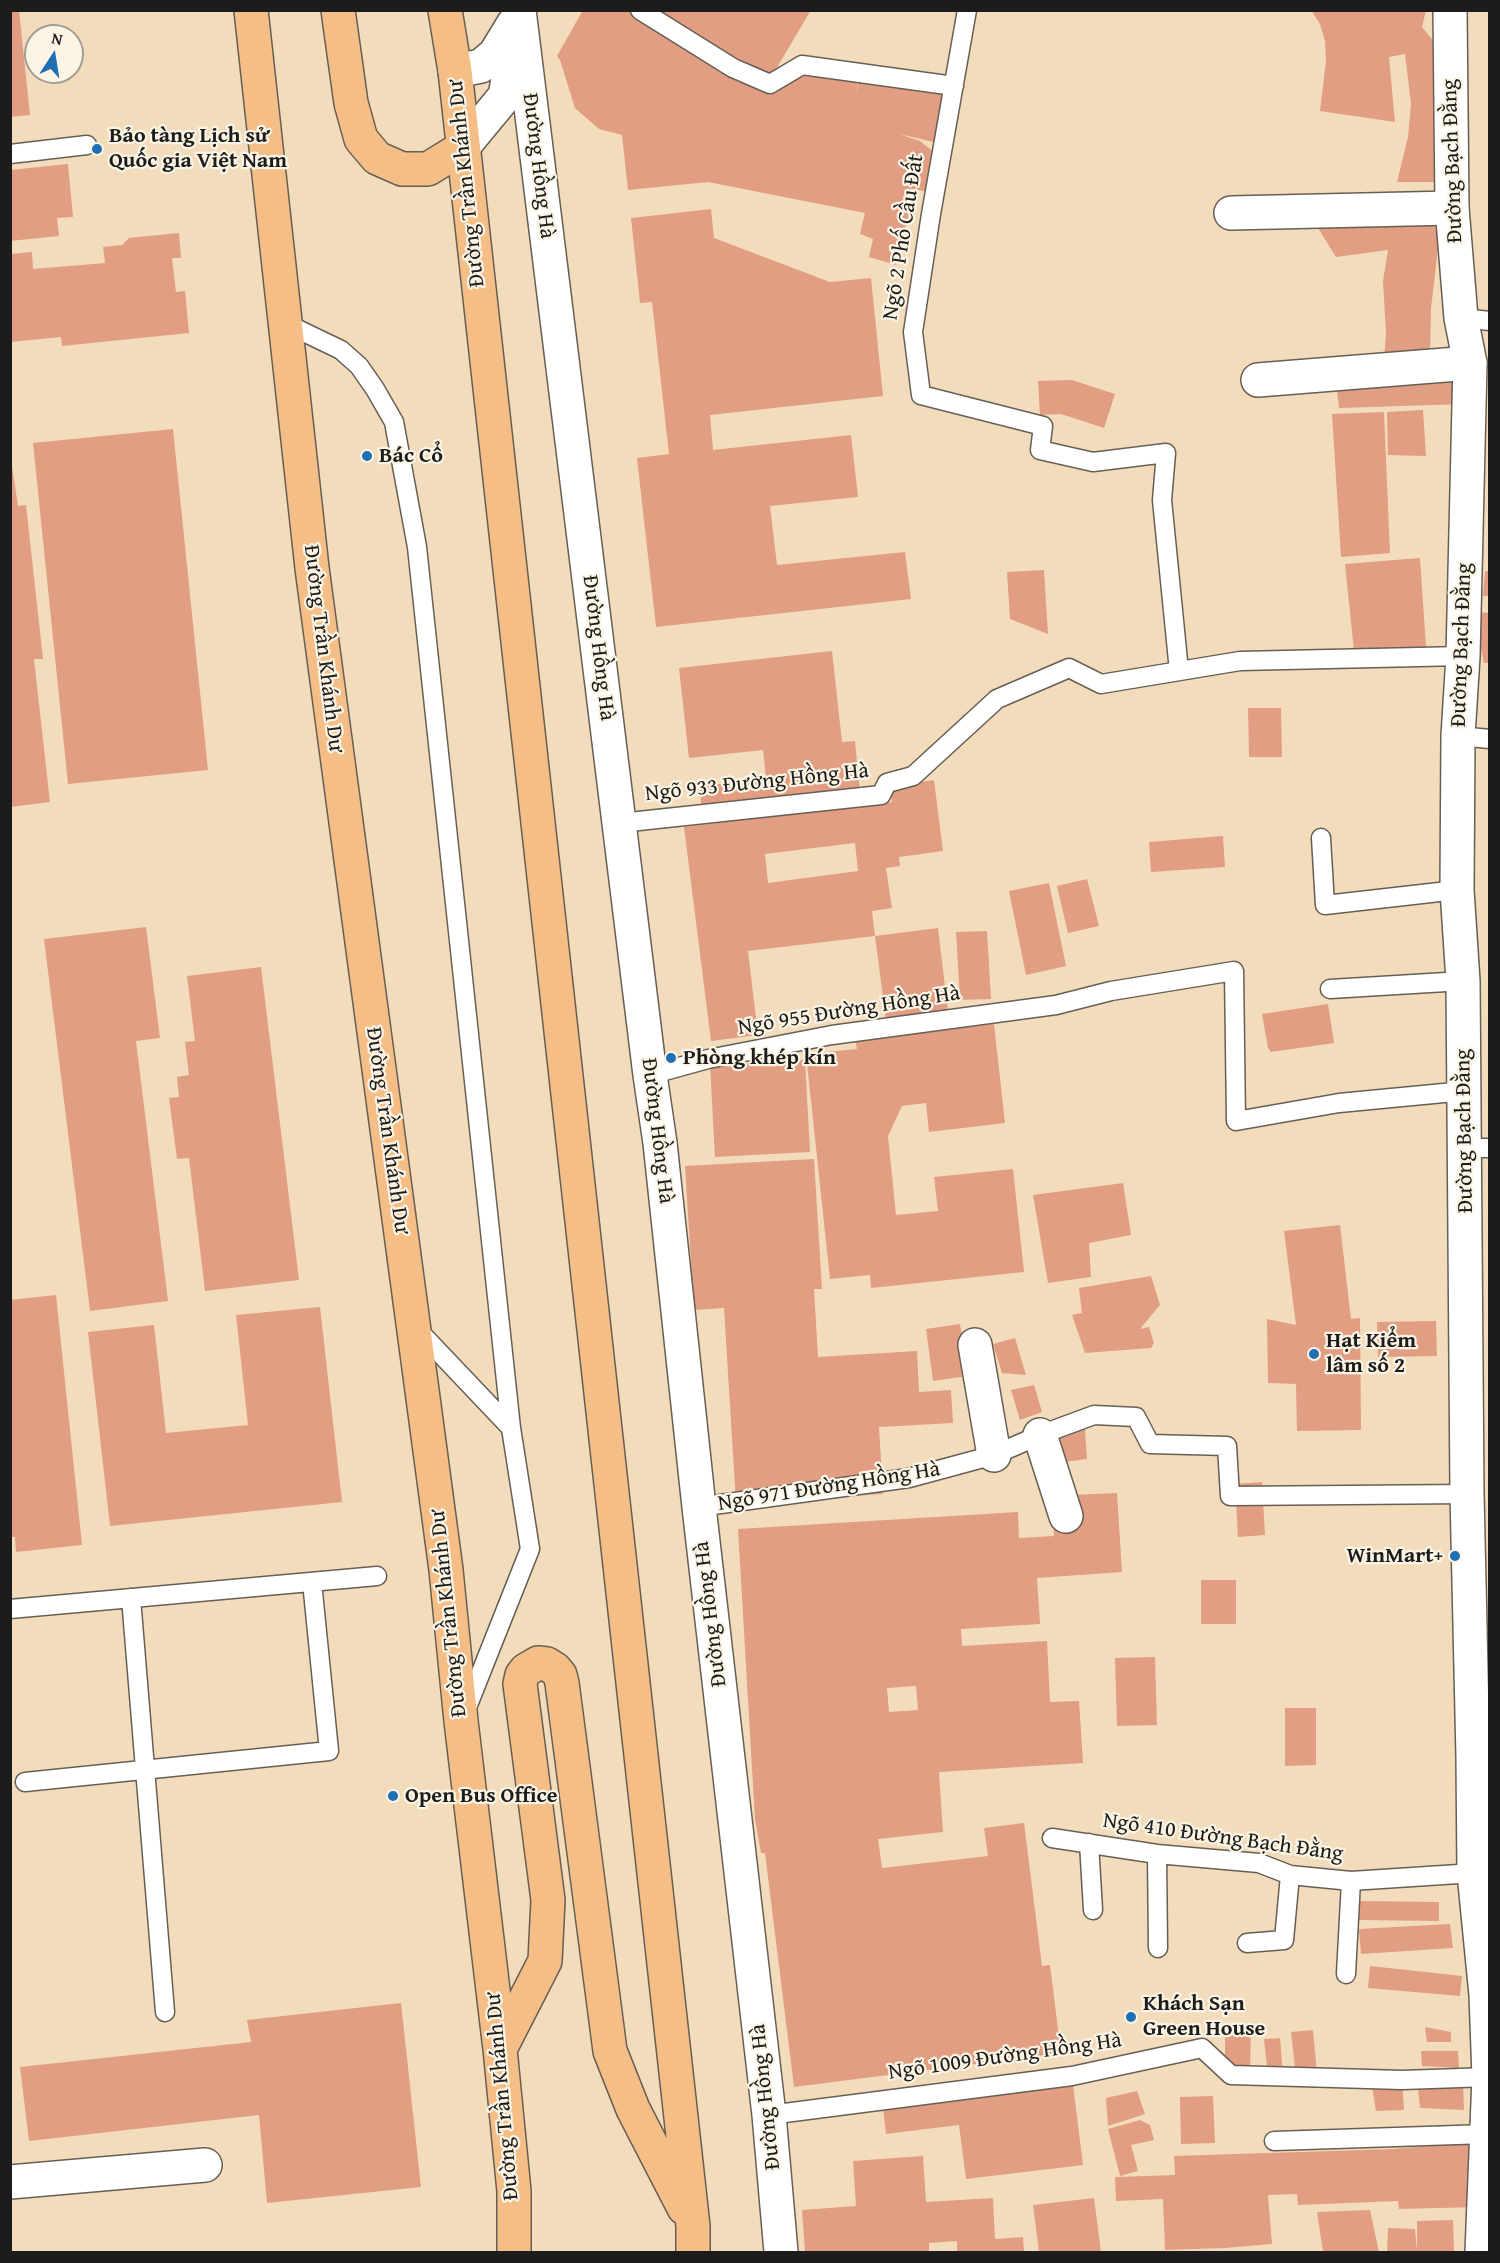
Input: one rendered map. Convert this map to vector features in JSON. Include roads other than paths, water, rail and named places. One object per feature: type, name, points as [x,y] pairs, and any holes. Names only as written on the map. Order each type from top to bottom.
[{"type":"main road","name":"Đường Trần Khánh Dư","points":[[251,10],[312,568],[446,1570],[461,1721],[500,2049],[514,2191],[514,2253]]},
{"type":"main road","points":[[338,10],[351,103],[361,139],[377,158],[402,169],[429,169],[462,148]]},
{"type":"main road","name":"Đường Trần Khánh Dư","points":[[445,10],[455,71],[693,2239]]},
{"type":"main road","points":[[500,2049],[544,1961],[548,1900],[520,1684],[526,1670],[538,1663],[547,1664],[555,1669],[562,1683],[610,2051],[633,2109],[693,2239]]},
{"type":"street","name":"Đường Bạch Đằng","points":[[1449,10],[1452,208],[1475,320],[1470,363],[1462,656],[1474,737],[1457,890],[1463,981],[1465,1091],[1478,1148],[1467,1494],[1481,1758],[1481,1831],[1474,1873],[1488,1995],[1489,2106],[1482,2253]]},
{"type":"street","points":[[462,148],[505,96],[520,12]]},
{"type":"street","points":[[455,71],[481,66],[495,54],[520,12]]},
{"type":"street","name":"Đường Hồng Hà","points":[[520,12],[660,1143],[782,2253]]},
{"type":"street","points":[[1231,213],[1452,208]]},
{"type":"street","points":[[1258,380],[1470,363]]},
{"type":"street","points":[[975,1345],[994,1455]]},
{"type":"street","points":[[1040,1435],[1066,1516]]},
{"type":"street","points":[[10,2182],[205,2165]]},
{"type":"lane","points":[[640,10],[733,68],[770,84],[802,65],[954,86]]},
{"type":"lane","name":"Ngõ 2 Phố Cầu Đất","points":[[967,10],[913,332],[921,395],[1043,426],[1040,450],[1093,462],[1166,453],[1162,500],[1179,671]]},
{"type":"lane","points":[[10,154],[87,145]]},
{"type":"lane","points":[[287,324],[341,350],[359,366],[394,422],[417,547],[511,1428],[530,1549],[461,1721]]},
{"type":"lane","name":"Ngõ 933 Đường Hồng Hà","points":[[620,823],[881,795],[887,783],[914,776],[997,699],[1069,668],[1101,684],[1240,661],[1462,656]]},
{"type":"lane","points":[[1321,838],[1325,905],[1457,890]]},
{"type":"lane","name":"Ngõ 955 Đường Hồng Hà","points":[[650,1075],[708,1059],[832,1035],[1056,1005],[1111,991],[1234,971],[1236,1121],[1340,1103],[1465,1091]]},
{"type":"lane","points":[[1330,989],[1463,981]]},
{"type":"lane","points":[[413,1324],[511,1428]]},
{"type":"lane","name":"Ngõ 971 Đường Hồng Hà","points":[[699,1507],[909,1478],[994,1455],[1094,1415],[1136,1417],[1150,1444],[1227,1446],[1230,1496],[1467,1494]]},
{"type":"lane","points":[[10,1609],[377,1576]]},
{"type":"lane","points":[[25,1782],[329,1751],[312,1582]]},
{"type":"lane","points":[[131,1598],[165,2012]]},
{"type":"lane","name":"Ngõ 410 Đường Bạch Đằng","points":[[1052,1838],[1157,1854],[1259,1863],[1290,1875],[1352,1881],[1474,1873]]},
{"type":"lane","points":[[1089,1843],[1093,1910]]},
{"type":"lane","points":[[1157,1854],[1158,1948]]},
{"type":"lane","points":[[1247,1943],[1284,1940],[1290,1875]]},
{"type":"lane","name":"Ngõ 410 Đường Bạch Đằng","points":[[1346,1974],[1352,1881]]},
{"type":"lane","name":"Ngõ 1009 Đường Hồng Hà","points":[[768,2115],[1072,2076],[1202,2048],[1231,2075],[1402,2080],[1489,2106]]},
{"type":"lane","points":[[1274,2141],[1489,2106]]},
{"type":"place","name":"Bảo tàng Lịch sử Quốc gia Việt Nam","points":[[97,149]]},
{"type":"place","name":"Bác Cổ","points":[[367,456]]},
{"type":"place","name":"Phòng khép kín","points":[[671,1058]]},
{"type":"place","name":"Hạt Kiểm lâm số 2","points":[[1314,1354]]},
{"type":"place","name":"WinMart+","points":[[1455,1556]]},
{"type":"place","name":"Open Bus Office","points":[[393,1796]]},
{"type":"place","name":"Khách Sạn Green House","points":[[1131,2017]]}]
